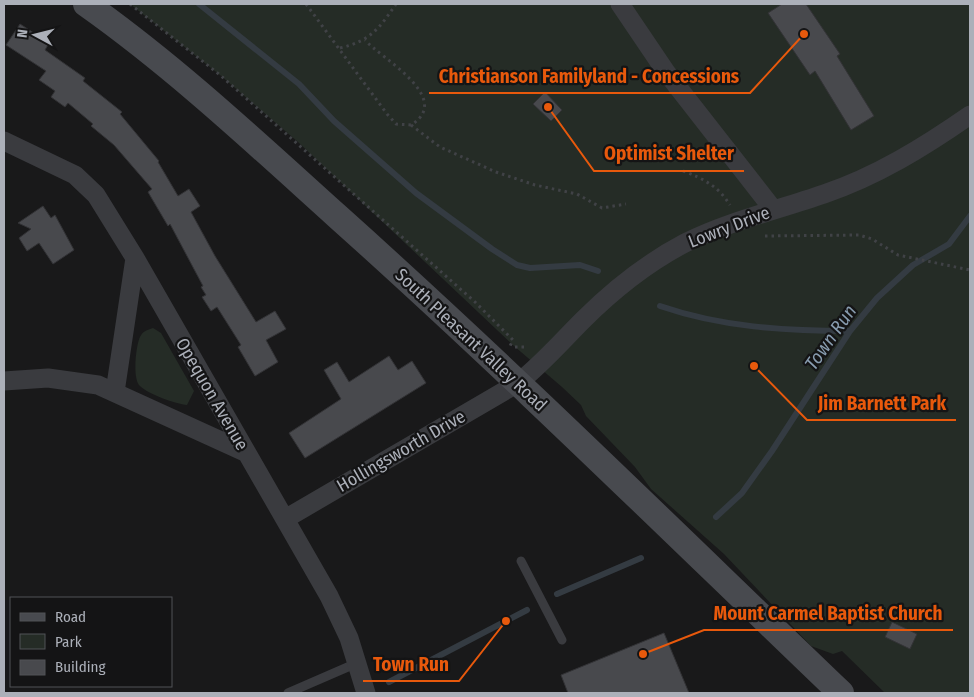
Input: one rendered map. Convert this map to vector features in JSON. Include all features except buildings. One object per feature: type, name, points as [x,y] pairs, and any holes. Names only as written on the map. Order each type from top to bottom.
[{"type":"main road","name":"South Pleasant Valley Road","points":[[86,4],[160,61],[287,171],[518,383],[841,693]]},
{"type":"street","points":[[620,4],[666,72],[773,209]]},
{"type":"street","name":"Lowry Drive","points":[[518,383],[546,361],[583,319],[633,276],[686,243],[773,209],[824,194],[887,167],[970,115]]},
{"type":"street","name":"Opequon Avenue","points":[[4,141],[75,174],[96,195],[135,258],[244,452],[329,596],[357,663],[366,693]]},
{"type":"street","points":[[115,392],[135,258]]},
{"type":"street","points":[[4,382],[48,378],[98,385],[179,424],[244,452]]},
{"type":"street","name":"Hollingsworth Drive","points":[[285,520],[518,383]]},
{"type":"lane","points":[[521,561],[562,640]]},
{"type":"lane","points":[[288,693],[357,663]]},
{"type":"path","points":[[130,4],[220,74],[475,302],[513,340],[510,347],[530,347]]},
{"type":"path","points":[[306,4],[387,114],[396,124],[411,124],[422,116],[423,108],[418,88],[409,75],[381,56],[365,40]]},
{"type":"path","points":[[340,48],[365,40],[385,21],[396,4]]},
{"type":"path","points":[[411,124],[440,147],[496,172],[535,185],[577,194],[602,208],[626,204]]},
{"type":"path","points":[[683,171],[712,184],[720,190],[731,206]]},
{"type":"path","points":[[765,236],[859,236],[872,239],[898,255],[970,270]]},
{"type":"green space","points":[[130,4],[970,4],[970,693],[885,693],[842,651],[833,654],[811,646],[724,554],[651,489],[635,467],[586,416],[581,405],[562,387],[514,346],[298,142],[220,75]]},
{"type":"green space","points":[[153,328],[161,333],[194,391],[187,405],[169,401],[155,395],[140,386],[138,382],[136,377],[136,354],[139,341],[144,332]]},
{"type":"waterway","points":[[199,4],[299,84],[334,121],[416,193],[492,249],[517,265],[530,268],[580,265],[598,271]]},
{"type":"waterway","name":"Town Run","points":[[716,517],[742,493],[772,451],[850,331],[877,298],[913,265],[949,244],[970,216]]},
{"type":"waterway","points":[[660,306],[706,319],[730,323],[777,329],[850,331]]},
{"type":"waterway","name":"Town Run","points":[[557,594],[641,558]]},
{"type":"waterway","name":"Town Run","points":[[389,682],[527,610]]},
{"type":"place","name":"Christianson Familyland - Concessions","points":[[804,34]]},
{"type":"place","name":"Optimist Shelter","points":[[548,107]]},
{"type":"place","name":"Jim Barnett Park","points":[[754,366]]},
{"type":"place","name":"Town Run","points":[[506,621]]},
{"type":"place","name":"Mount Carmel Baptist Church","points":[[643,654]]}]
